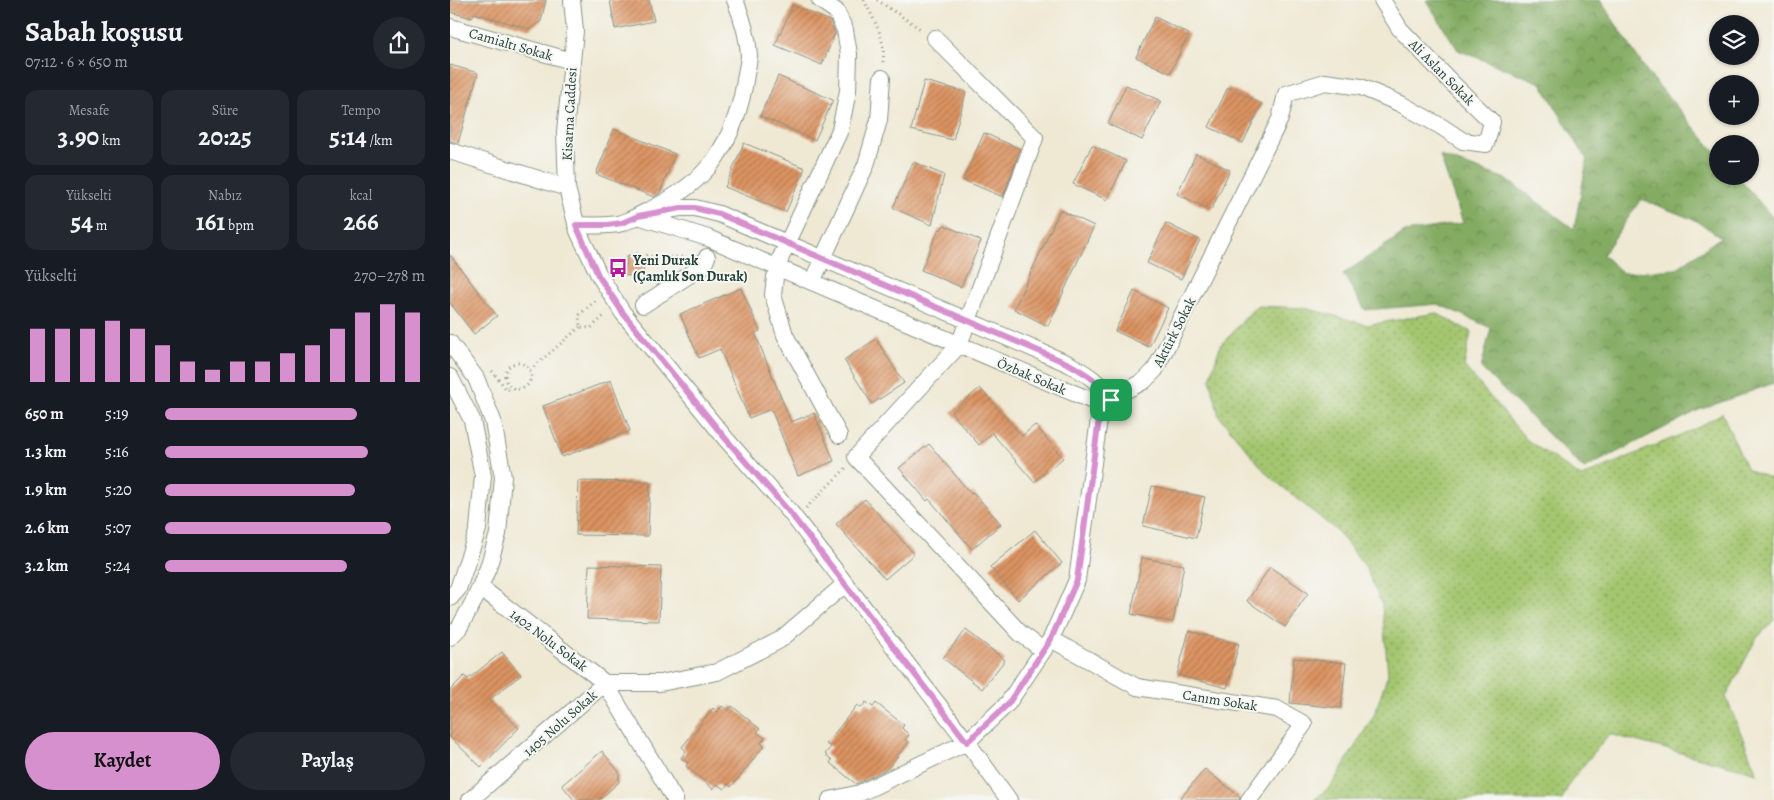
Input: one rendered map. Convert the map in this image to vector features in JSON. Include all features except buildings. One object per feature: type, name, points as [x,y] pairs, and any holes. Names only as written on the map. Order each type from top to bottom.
[{"type":"street","name":"Kisarna Caddesi","points":[[572,0],[576,31],[565,132],[567,188],[576,225],[598,275],[623,313],[725,438],[791,514],[967,742],[1009,800]]},
{"type":"street","points":[[576,225],[622,223],[638,216],[663,203],[693,183],[715,159],[731,131],[742,101],[749,56],[741,17],[734,0]]},
{"type":"street","points":[[820,0],[836,11],[845,30],[849,54],[848,91],[840,130],[787,243],[775,277],[773,295],[785,335],[839,435]]},
{"type":"street","name":"Ali Aslan Sokak","points":[[1382,0],[1400,29],[1492,122],[1486,144]]},
{"type":"street","name":"Camialtı Sokak","points":[[450,27],[572,61]]},
{"type":"street","points":[[935,38],[1035,138],[959,345],[856,457],[1020,632],[1047,644]]},
{"type":"street","points":[[812,282],[866,165],[879,120],[882,78]]},
{"type":"street","name":"Aktürk Sokak","points":[[967,742],[1008,704],[1047,644],[1077,580],[1099,419],[1111,400],[1144,381],[1155,370],[1280,119],[1286,94],[1324,82],[1361,87],[1401,104],[1463,141],[1486,144]]},
{"type":"street","points":[[450,151],[567,188]]},
{"type":"street","name":"Özbak Sokak","points":[[681,208],[695,208],[719,214],[1069,364],[1092,377],[1104,389],[1111,400],[1095,402],[708,238],[638,216],[681,208]]},
{"type":"street","points":[[643,305],[703,266],[707,257]]},
{"type":"street","points":[[450,343],[476,378],[490,413],[503,477],[498,534],[475,600],[459,628],[450,637]]},
{"type":"street","points":[[450,377],[472,420],[482,476],[478,529],[458,589],[450,598]]},
{"type":"street","name":"1405 Nolu Sokak","points":[[470,800],[605,684],[660,683],[717,672],[780,640],[845,584]]},
{"type":"street","name":"1402 Nolu Sokak","points":[[480,587],[605,684],[675,800]]},
{"type":"street","name":"Canım Sokak","points":[[1047,644],[1137,687],[1277,709],[1304,724],[1249,800]]},
{"type":"street","points":[[830,800],[860,794],[967,742]]},
{"type":"path","points":[[864,0],[877,26],[885,50],[882,78]]},
{"type":"path","points":[[877,0],[935,38]]},
{"type":"path","points":[[580,327],[580,315],[595,301]]},
{"type":"path","points":[[530,370],[580,327],[591,328],[605,316]]},
{"type":"path","points":[[492,371],[507,390],[511,388],[519,390],[527,386],[531,379],[530,370],[524,364],[511,364],[505,372],[505,380],[511,388]]},
{"type":"path","points":[[802,512],[856,457]]},
{"type":"green space","points":[[1426,0],[1600,0],[1648,73],[1709,145],[1709,185],[1745,185],[1774,219],[1774,383],[1699,410],[1584,469],[1481,368],[1491,328],[1438,304],[1365,310],[1343,274],[1405,232],[1463,223],[1440,156],[1506,179],[1574,229],[1587,160],[1541,83],[1458,50]],"holes":[[[1641,199],[1697,221],[1721,237],[1676,269],[1623,273],[1603,255]]]},
{"type":"green space","points":[[1256,306],[1306,308],[1368,325],[1436,313],[1471,332],[1464,366],[1527,440],[1581,477],[1699,427],[1722,413],[1747,469],[1774,480],[1774,620],[1756,639],[1726,697],[1757,773],[1609,734],[1570,782],[1562,800],[1314,800],[1331,786],[1374,715],[1388,674],[1382,605],[1365,566],[1338,532],[1268,475],[1219,416],[1210,379],[1220,346]]},
{"type":"place","name":"Yeni Durak (Çamlık Son Durak)","points":[[618,268]]},
{"type":"route","points":[[681,208],[695,208],[719,214],[1069,364],[1092,377],[1104,389],[1111,400],[1099,419],[1077,580],[1051,639],[1008,704],[967,742],[791,514],[725,438],[623,313],[598,275],[576,225],[622,223],[638,216],[681,208]]}]
